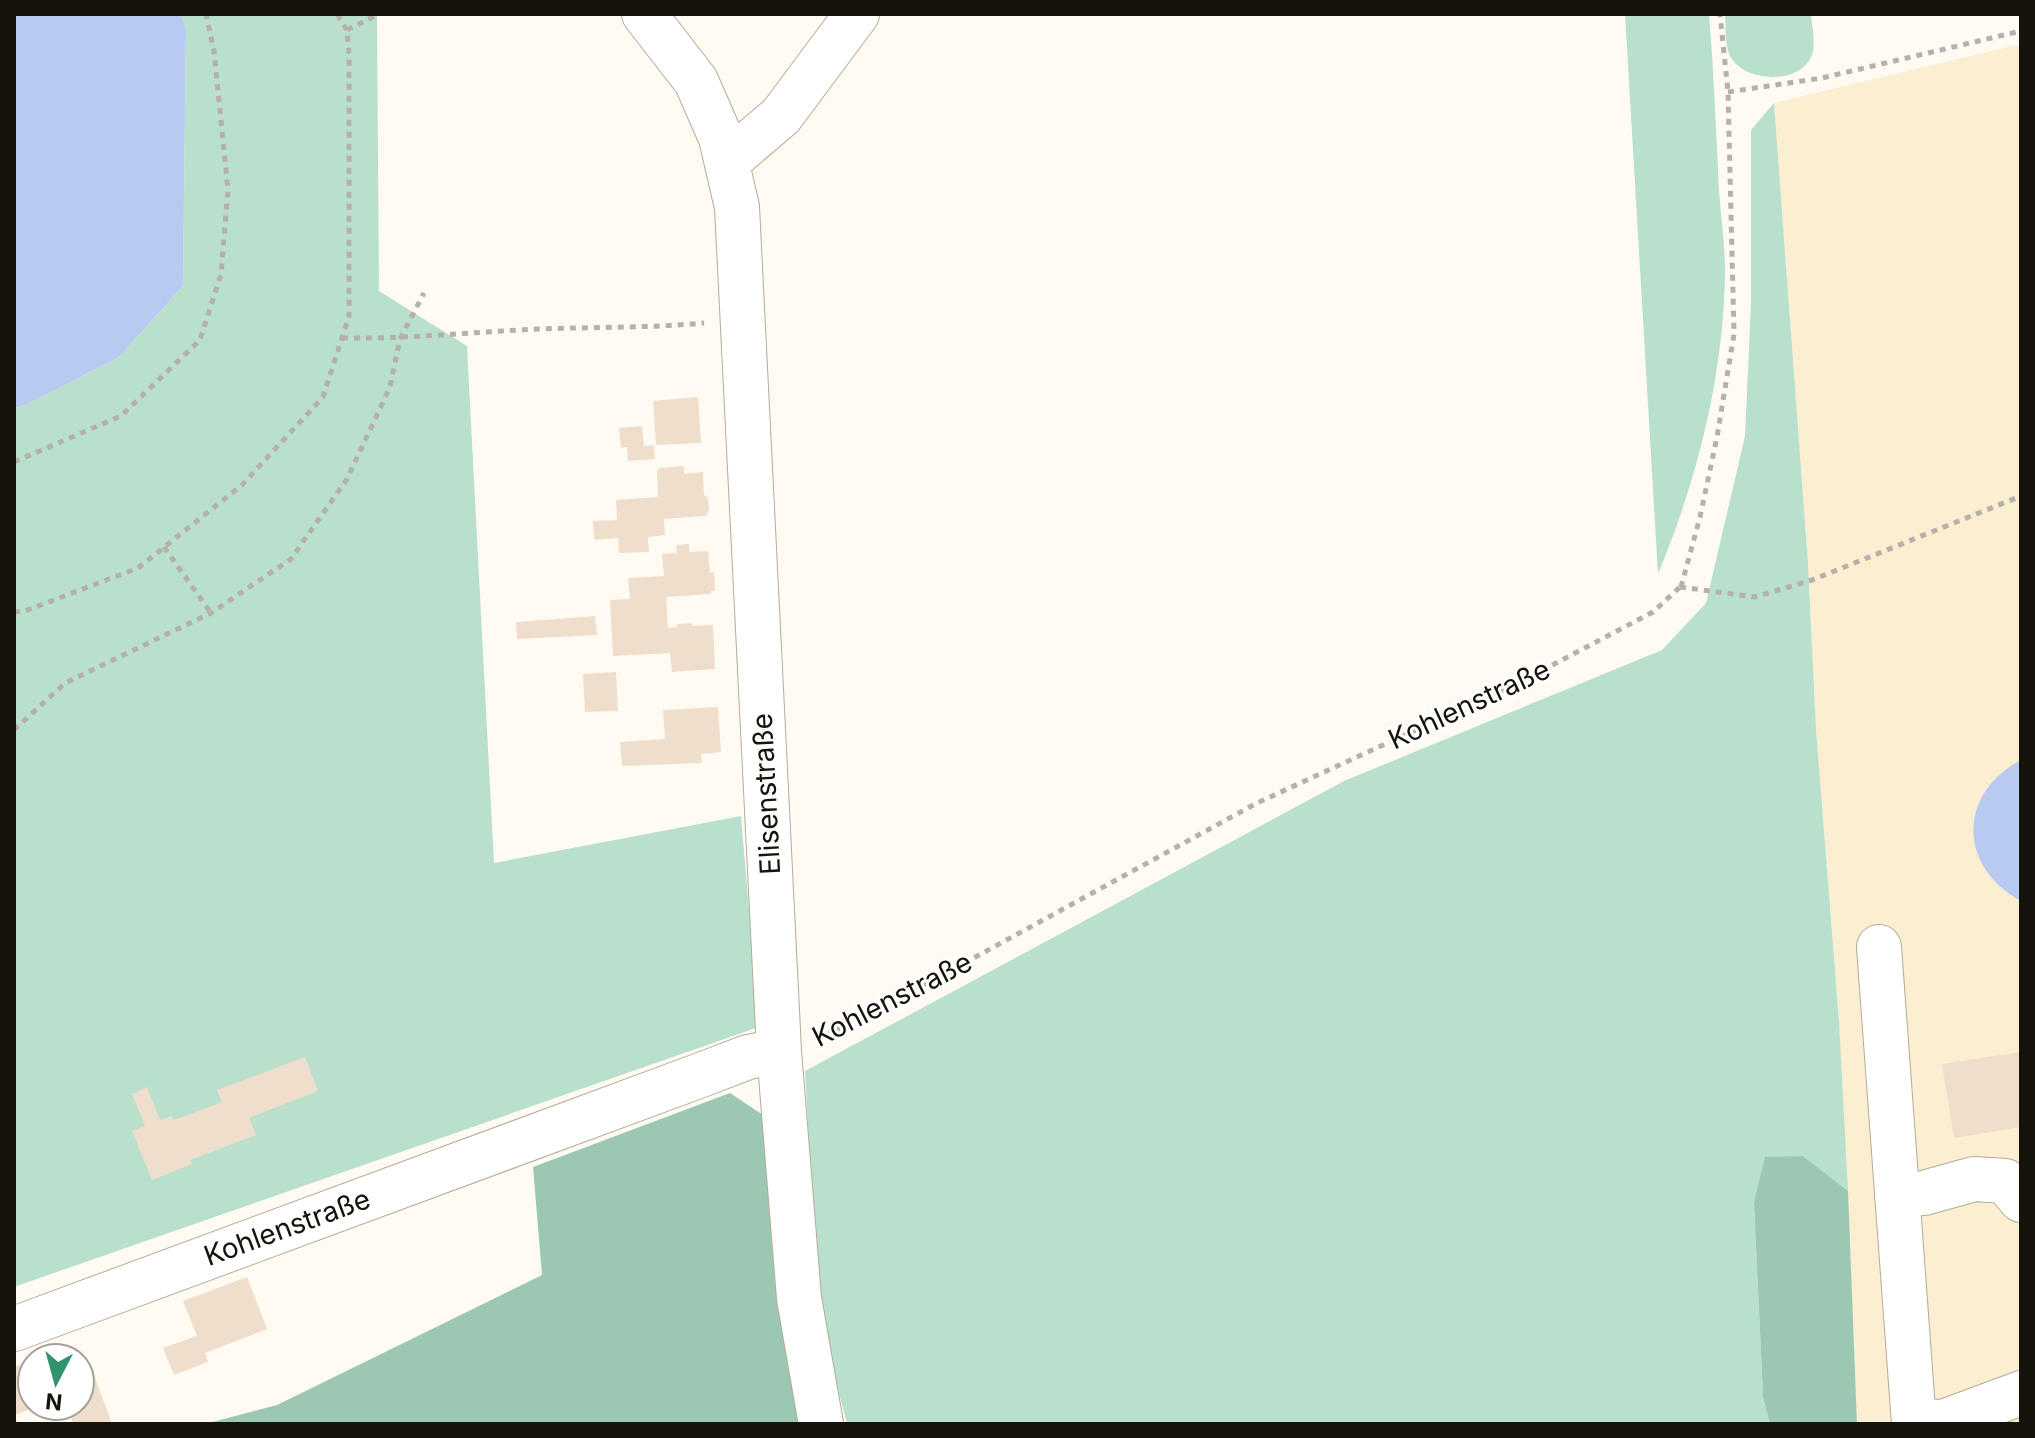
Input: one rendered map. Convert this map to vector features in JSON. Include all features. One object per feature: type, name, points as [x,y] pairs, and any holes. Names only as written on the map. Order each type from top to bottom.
[{"type":"street","name":"Elisenstraße","points":[[644,14],[696,81],[721,138],[737,207],[779,1051],[799,1298],[821,1424]]},
{"type":"street","points":[[727,162],[781,116],[857,14]]},
{"type":"street","points":[[1879,947],[1914,1422],[1943,1422],[2021,1393]]},
{"type":"street","name":"Kohlenstraße","points":[[14,1329],[748,1057],[779,1051]]},
{"type":"street","points":[[1897,1196],[1924,1193],[1974,1179],[2005,1181],[2021,1200]]},
{"type":"path","points":[[14,462],[121,416],[200,340],[221,274],[228,190],[214,51],[206,14]]},
{"type":"path","points":[[14,612],[25,611],[138,568],[242,485],[323,397],[349,316],[347,30],[337,14]]},
{"type":"path","points":[[347,30],[379,14]]},
{"type":"path","points":[[1720,14],[1728,92],[1734,334],[1700,517],[1680,587],[1755,597],[1812,580],[2021,496]]},
{"type":"path","points":[[1728,92],[1822,78],[2021,31]]},
{"type":"path","points":[[14,730],[65,683],[211,613],[291,559],[347,479],[390,387],[400,339],[424,293]]},
{"type":"path","points":[[342,338],[400,339],[538,329],[615,329],[741,319]]},
{"type":"path","points":[[164,547],[211,613]]},
{"type":"path","name":"Kohlenstraße","points":[[779,1051],[810,1043],[875,1011],[1257,803],[1522,681],[1653,612],[1680,587]]},
{"type":"shaded area","points":[[2021,44],[2021,1424],[1857,1424],[1839,1021],[1774,103]]},
{"type":"green space","points":[[181,14],[377,14],[379,291],[467,346],[494,863],[741,816],[759,1027],[14,1287],[14,408],[26,405],[119,357],[183,286],[186,28]]},
{"type":"green space","points":[[1625,14],[1709,14],[1714,80],[1725,271],[1720,348],[1697,463],[1658,574]]},
{"type":"green space","points":[[1725,14],[1811,14],[1814,47],[1808,62],[1790,75],[1778,77],[1753,74],[1742,69],[1729,52]]},
{"type":"green space","points":[[1774,103],[1808,563],[1816,729],[1839,1021],[1848,1191],[1803,1156],[1754,1203],[1763,1397],[1770,1424],[847,1424],[818,1314],[805,1071],[1344,781],[1662,650],[1706,603],[1745,436],[1751,304],[1751,130]]},
{"type":"green space","points":[[730,1093],[763,1115],[803,1424],[205,1424],[277,1405],[542,1275],[533,1167]]},
{"type":"green space","points":[[1803,1156],[1848,1191],[1857,1424],[1770,1424],[1763,1397],[1754,1203],[1765,1157]]},
{"type":"water","points":[[14,14],[181,14],[186,28],[183,286],[119,357],[26,405],[14,408]]},
{"type":"water","points":[[2021,760],[2021,901],[2000,887],[1985,869],[1976,850],[1973,830],[1976,811],[1985,792],[2000,774]]},
{"type":"building","points":[[698,397],[701,443],[656,445],[653,401]]},
{"type":"building","points":[[642,426],[644,446],[654,445],[655,459],[628,461],[627,447],[621,448],[619,428]]},
{"type":"building","points":[[684,466],[684,474],[703,472],[704,495],[708,498],[709,510],[706,516],[664,519],[665,535],[648,537],[649,552],[619,553],[618,538],[594,540],[593,521],[617,520],[616,500],[658,497],[657,471],[660,468]]},
{"type":"building","points":[[689,544],[689,552],[708,551],[715,591],[711,594],[666,597],[668,628],[692,623],[692,626],[713,625],[715,669],[672,672],[670,653],[613,656],[610,600],[630,599],[628,578],[664,576],[662,554],[677,553],[676,545]]},
{"type":"building","points":[[595,616],[597,635],[517,639],[516,622]]},
{"type":"building","points":[[616,672],[618,711],[585,712],[583,674]]},
{"type":"building","points":[[718,707],[721,752],[701,754],[702,763],[622,766],[620,742],[665,739],[663,710]]},
{"type":"building","points":[[2021,1052],[2021,1127],[1954,1138],[1942,1064]]},
{"type":"building","points":[[305,1057],[318,1091],[249,1118],[256,1135],[190,1160],[192,1164],[152,1180],[132,1131],[145,1126],[132,1094],[147,1087],[160,1120],[172,1116],[174,1120],[222,1102],[217,1090]]},
{"type":"building","points":[[247,1277],[267,1329],[205,1353],[208,1362],[174,1375],[163,1348],[197,1336],[183,1301]]},
{"type":"building","points":[[16,1366],[16,1414],[14,1415]]},
{"type":"building","points":[[96,1380],[112,1424],[73,1424],[96,1422]]}]
